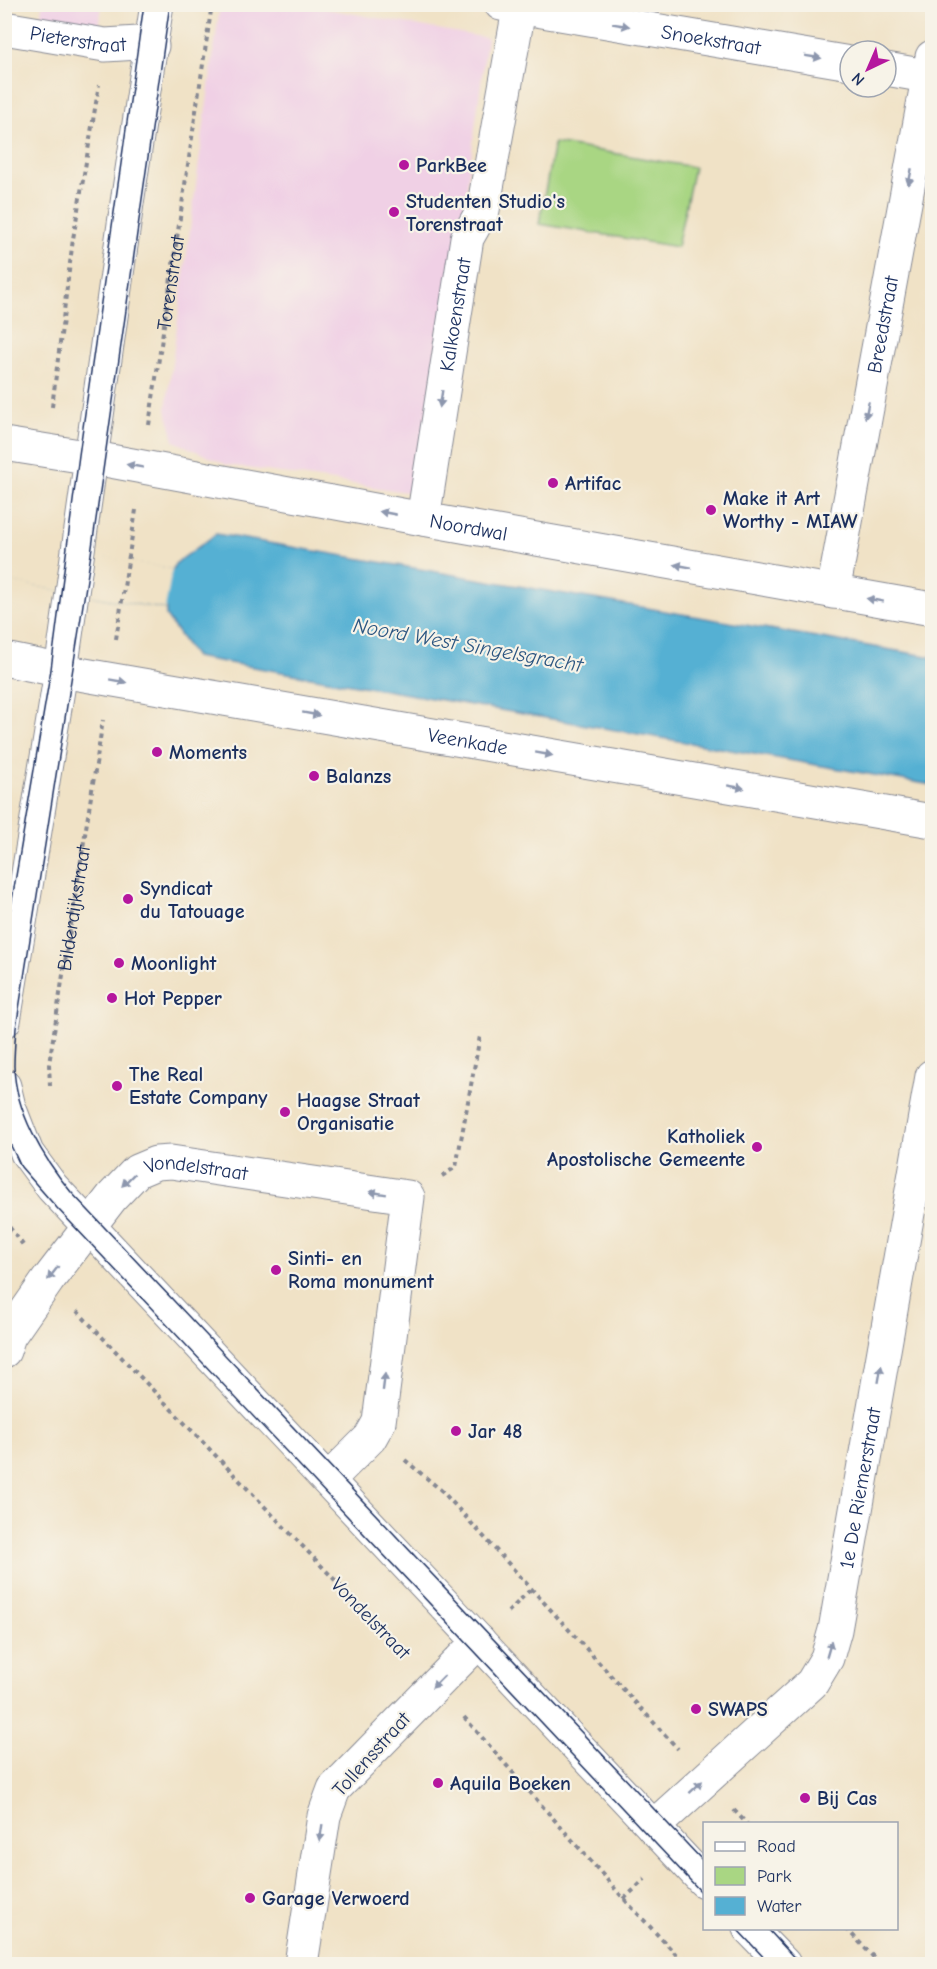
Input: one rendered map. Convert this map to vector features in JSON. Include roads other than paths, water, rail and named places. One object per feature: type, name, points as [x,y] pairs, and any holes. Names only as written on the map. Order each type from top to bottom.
[{"type":"street","points":[[4,1021],[61,671],[157,4]]},
{"type":"street","name":"Snoekstraat","points":[[513,6],[838,61]]},
{"type":"street","name":"Kalkoenstraat","points":[[423,519],[467,238],[483,210],[513,6]]},
{"type":"street","name":"Pieterstraat","points":[[4,28],[105,45],[139,43],[152,46]]},
{"type":"street","points":[[898,69],[931,70]]},
{"type":"street","name":"Breedstraat","points":[[833,592],[931,70]]},
{"type":"street","name":"Noordwal","points":[[4,444],[933,609]]},
{"type":"street","name":"Veenkade","points":[[15,662],[933,821]]},
{"type":"street","name":"1e De Riemerstraat","points":[[653,1827],[812,1683],[827,1658],[835,1630],[933,1076]]},
{"type":"street","points":[[4,1086],[9,1107],[27,1153],[52,1187],[703,1879]]},
{"type":"street","name":"Vondelstraat","points":[[89,1227],[112,1197],[137,1172],[156,1163],[171,1161],[408,1197],[379,1422],[370,1438],[328,1480]]},
{"type":"street","points":[[4,1351],[9,1336],[89,1227]]},
{"type":"street","name":"Tollensstraat","points":[[301,1965],[324,1816],[334,1789],[435,1684],[480,1641]]},
{"type":"street","points":[[750,1930],[784,1965]]},
{"type":"water","name":"Noord West Singelsgracht","points":[[216,534],[932,657],[932,785],[195,657],[166,616],[166,609],[5,580],[4,541],[173,570],[175,564]]},
{"type":"tram line","points":[[4,947],[51,669],[79,455],[144,4]]},
{"type":"tram line","points":[[170,4],[91,554],[16,1028],[14,1066],[19,1100],[41,1149],[71,1192],[703,1861]]},
{"type":"tram line","points":[[4,1131],[21,1167],[57,1208],[703,1894]]},
{"type":"tram line","points":[[738,1930],[770,1964]]},
{"type":"tram line","points":[[769,1930],[800,1964]]},
{"type":"place","name":"ParkBee","points":[[404,165]]},
{"type":"place","name":"Studenten Studio's Torenstraat","points":[[394,212]]},
{"type":"place","name":"Artifac","points":[[553,483]]},
{"type":"place","name":"Make it Art Worthy - MIAW","points":[[711,510]]},
{"type":"place","name":"Moments","points":[[157,752]]},
{"type":"place","name":"Balanzs","points":[[314,776]]},
{"type":"place","name":"Syndicat du Tatouage","points":[[128,899]]},
{"type":"place","name":"Moonlight","points":[[119,963]]},
{"type":"place","name":"Hot Pepper","points":[[112,998]]},
{"type":"place","name":"The Real Estate Company","points":[[117,1086]]},
{"type":"place","name":"Haagse Straat Organisatie","points":[[285,1112]]},
{"type":"place","name":"Katholiek Apostolische Gemeente","points":[[757,1147]]},
{"type":"place","name":"Sinti- en Roma monument","points":[[276,1270]]},
{"type":"place","name":"Jar 48","points":[[456,1431]]},
{"type":"place","name":"SWAPS","points":[[696,1709]]},
{"type":"place","name":"Aquila Boeken","points":[[438,1783]]},
{"type":"place","name":"Bij Cas","points":[[805,1798]]},
{"type":"place","name":"Garage Verwoerd","points":[[250,1898]]}]
